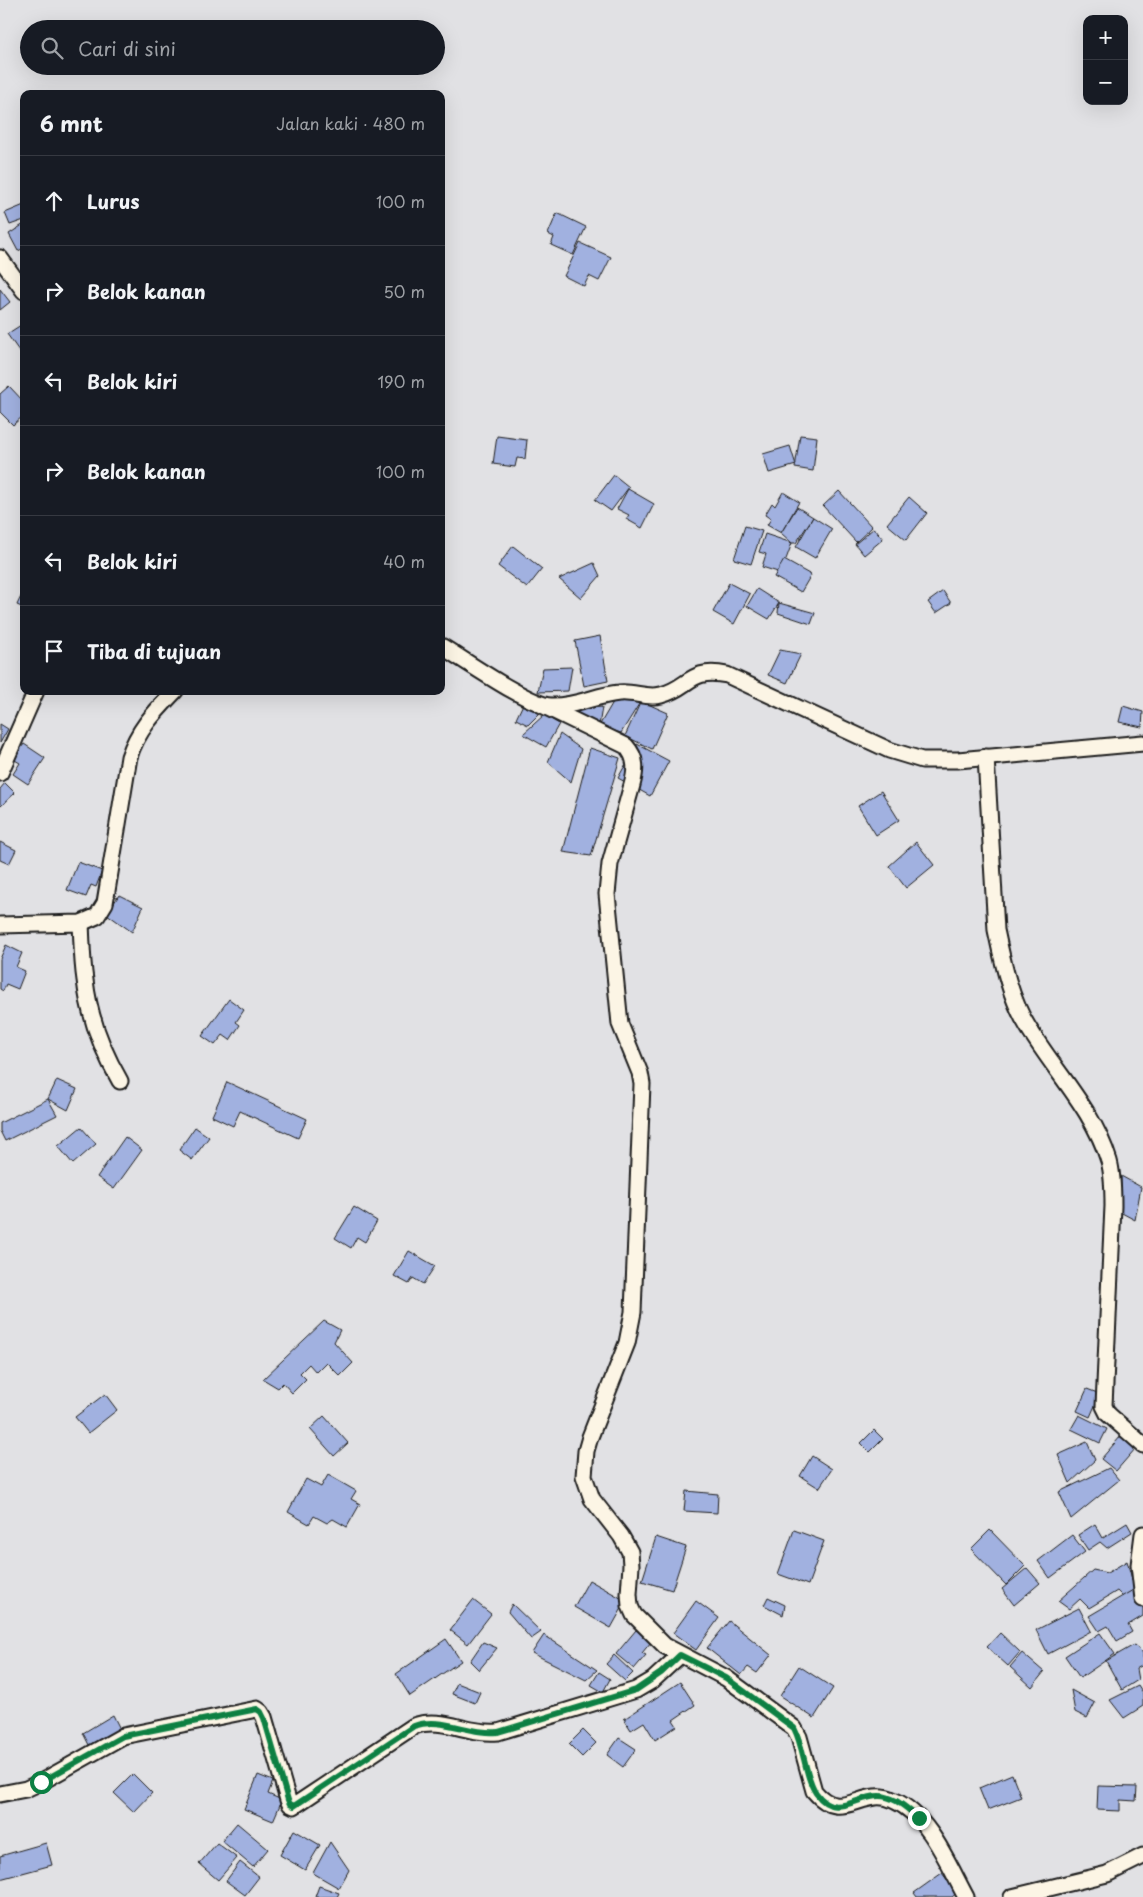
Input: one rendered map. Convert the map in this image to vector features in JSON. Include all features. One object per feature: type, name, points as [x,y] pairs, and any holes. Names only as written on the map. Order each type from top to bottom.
[{"type":"street","points":[[0,258],[20,286]]},
{"type":"street","points":[[445,648],[530,700],[621,744],[632,753],[635,762],[634,779],[610,864],[607,894],[620,1024],[640,1073],[642,1084],[633,1312],[627,1343],[590,1437],[586,1451],[584,1476],[592,1499],[621,1536],[630,1552],[630,1606],[634,1615],[658,1641],[680,1655],[726,1678],[794,1728],[799,1737],[814,1791],[827,1803],[834,1806],[843,1806],[870,1798],[886,1797],[902,1805],[919,1818],[928,1830],[966,1897]]},
{"type":"street","points":[[540,704],[550,706],[573,704],[619,692],[656,696],[664,695],[696,676],[713,672],[738,679],[889,750],[922,760],[939,761],[1143,743]]},
{"type":"street","points":[[0,773],[34,695]]},
{"type":"street","points":[[0,925],[81,922],[97,916],[104,903],[133,743],[149,718],[171,695]]},
{"type":"street","points":[[986,757],[996,930],[1012,992],[1028,1027],[1078,1098],[1092,1122],[1109,1162],[1113,1206],[1104,1406],[1108,1414],[1143,1445]]},
{"type":"street","points":[[81,922],[85,980],[92,1016],[109,1062],[120,1081]]},
{"type":"street","points":[[1143,1534],[1139,1565],[1143,1599]]},
{"type":"street","points":[[0,1794],[26,1789],[41,1782],[123,1736],[257,1709],[264,1718],[288,1800],[294,1806],[414,1726],[432,1722],[481,1732],[498,1732],[636,1690],[657,1677],[680,1655]]},
{"type":"street","points":[[1012,1897],[1108,1874],[1143,1856]]},
{"type":"building","points":[[20,207],[20,221],[10,225],[5,213]]},
{"type":"building","points":[[557,213],[586,227],[573,255],[551,245],[554,237],[548,234]]},
{"type":"building","points":[[20,227],[20,250],[18,251],[9,234]]},
{"type":"building","points":[[580,243],[611,257],[599,281],[589,276],[584,286],[564,276]]},
{"type":"building","points":[[0,289],[10,302],[0,310]]},
{"type":"building","points":[[20,326],[20,352],[7,334]]},
{"type":"building","points":[[9,386],[20,398],[20,419],[13,425],[0,412],[0,394]]},
{"type":"building","points":[[800,435],[817,437],[813,471],[795,468]]},
{"type":"building","points":[[497,436],[527,440],[525,459],[517,458],[515,467],[493,464]]},
{"type":"building","points":[[790,446],[796,465],[769,473],[763,454]]},
{"type":"building","points":[[614,475],[629,487],[611,511],[595,500]]},
{"type":"building","points":[[628,489],[654,504],[642,528],[626,519],[629,515],[617,509]]},
{"type":"building","points":[[839,491],[872,527],[856,542],[823,506]]},
{"type":"building","points":[[783,492],[799,502],[781,533],[767,525],[771,519],[765,515],[772,503],[775,506]]},
{"type":"building","points":[[909,497],[927,513],[906,540],[887,524]]},
{"type":"building","points":[[797,507],[813,517],[796,543],[792,543],[781,533]]},
{"type":"building","points":[[813,517],[832,529],[815,558],[796,547]]},
{"type":"building","points":[[745,526],[762,531],[751,564],[734,559]]},
{"type":"building","points":[[874,528],[883,539],[864,555],[855,544]]},
{"type":"building","points":[[765,534],[792,543],[781,573],[762,567],[766,554],[759,552]]},
{"type":"building","points":[[513,546],[542,569],[527,588],[498,566]]},
{"type":"building","points":[[784,560],[811,575],[801,592],[774,577]]},
{"type":"building","points":[[594,563],[600,576],[581,598],[559,579]]},
{"type":"building","points":[[729,583],[750,594],[734,624],[713,612]]},
{"type":"building","points":[[757,589],[779,603],[769,619],[747,606]]},
{"type":"building","points":[[943,591],[951,603],[936,613],[928,602]]},
{"type":"building","points":[[779,603],[815,613],[811,624],[778,613]]},
{"type":"building","points":[[600,636],[608,681],[584,686],[575,641]]},
{"type":"building","points":[[780,650],[801,654],[787,683],[768,675]]},
{"type":"building","points":[[572,667],[568,691],[538,692],[543,668]]},
{"type":"building","points":[[619,692],[639,704],[621,733],[599,726]]},
{"type":"building","points":[[641,701],[668,713],[652,749],[625,736]]},
{"type":"building","points":[[524,702],[542,711],[528,725],[516,719]]},
{"type":"building","points":[[1123,706],[1143,712],[1142,727],[1119,722]]},
{"type":"building","points":[[602,707],[599,726],[569,710]]},
{"type":"building","points":[[544,715],[559,724],[546,747],[523,734]]},
{"type":"building","points":[[0,724],[8,729],[0,743]]},
{"type":"building","points":[[560,734],[581,749],[571,782],[548,762]]},
{"type":"building","points":[[24,744],[45,758],[28,784],[13,774],[20,763],[13,759]]},
{"type":"building","points":[[637,744],[669,761],[650,796],[618,778]]},
{"type":"building","points":[[590,748],[620,758],[591,856],[563,852]]},
{"type":"building","points":[[5,783],[15,793],[1,806],[0,789]]},
{"type":"building","points":[[881,791],[899,820],[876,835],[858,806]]},
{"type":"building","points":[[0,842],[16,850],[9,864],[0,860]]},
{"type":"building","points":[[916,842],[934,865],[906,888],[889,866]]},
{"type":"building","points":[[78,862],[102,871],[96,887],[91,885],[86,897],[67,890]]},
{"type":"building","points":[[119,895],[143,907],[132,932],[107,914]]},
{"type":"building","points":[[6,945],[22,953],[16,967],[25,971],[18,989],[6,984],[3,991],[0,989],[0,959]]},
{"type":"building","points":[[229,999],[244,1010],[236,1022],[240,1025],[230,1040],[223,1035],[215,1045],[202,1036]]},
{"type":"building","points":[[57,1080],[77,1089],[68,1110],[48,1099]]},
{"type":"building","points":[[227,1082],[307,1119],[298,1138],[240,1111],[233,1126],[212,1116]]},
{"type":"building","points":[[48,1099],[57,1115],[5,1141],[0,1131],[0,1123]]},
{"type":"building","points":[[81,1127],[96,1144],[73,1164],[58,1146]]},
{"type":"building","points":[[195,1127],[209,1137],[192,1160],[179,1150]]},
{"type":"building","points":[[125,1137],[142,1150],[114,1189],[97,1177]]},
{"type":"building","points":[[1121,1176],[1141,1187],[1135,1220],[1120,1212]]},
{"type":"building","points":[[354,1207],[377,1221],[365,1242],[357,1237],[351,1248],[335,1238]]},
{"type":"building","points":[[409,1251],[435,1266],[423,1284],[413,1278],[409,1284],[394,1276]]},
{"type":"building","points":[[324,1321],[340,1330],[334,1342],[353,1363],[340,1376],[326,1362],[316,1372],[309,1364],[300,1373],[306,1379],[292,1393],[283,1383],[278,1388],[263,1379]]},
{"type":"building","points":[[1087,1389],[1100,1394],[1090,1417],[1077,1411]]},
{"type":"building","points":[[105,1394],[117,1410],[88,1433],[75,1417]]},
{"type":"building","points":[[1079,1415],[1107,1429],[1100,1443],[1071,1429]]},
{"type":"building","points":[[324,1416],[348,1443],[334,1456],[310,1429]]},
{"type":"building","points":[[874,1430],[883,1439],[870,1452],[861,1443]]},
{"type":"building","points":[[1121,1436],[1136,1448],[1116,1471],[1101,1459]]},
{"type":"building","points":[[1087,1442],[1095,1460],[1070,1483],[1058,1455]]},
{"type":"building","points":[[812,1456],[832,1469],[819,1488],[800,1476]]},
{"type":"building","points":[[1109,1468],[1119,1480],[1071,1519],[1059,1492]]},
{"type":"building","points":[[328,1475],[356,1491],[351,1499],[360,1504],[347,1527],[333,1519],[327,1523],[314,1516],[309,1524],[288,1512],[306,1479],[321,1487]]},
{"type":"building","points":[[686,1491],[718,1494],[717,1513],[684,1511]]},
{"type":"building","points":[[1127,1523],[1132,1532],[1107,1548],[1100,1542],[1088,1550],[1078,1535],[1095,1524],[1103,1538]]},
{"type":"building","points":[[794,1530],[824,1541],[808,1585],[778,1574]]},
{"type":"building","points":[[990,1530],[1025,1566],[1006,1585],[971,1549]]},
{"type":"building","points":[[1072,1535],[1085,1552],[1050,1578],[1038,1561]]},
{"type":"building","points":[[656,1537],[686,1547],[672,1590],[642,1581]]},
{"type":"building","points":[[1127,1561],[1135,1590],[1125,1599],[1117,1591],[1089,1608],[1080,1599],[1069,1609],[1058,1601],[1093,1570],[1107,1573]]},
{"type":"building","points":[[1027,1568],[1040,1583],[1014,1605],[1002,1589]]},
{"type":"building","points":[[589,1580],[626,1601],[611,1628],[574,1607]]},
{"type":"building","points":[[1133,1590],[1143,1607],[1143,1616],[1128,1625],[1132,1632],[1117,1641],[1108,1626],[1099,1631],[1089,1616]]},
{"type":"building","points":[[768,1597],[785,1605],[783,1615],[764,1605]]},
{"type":"building","points":[[473,1600],[491,1614],[468,1644],[450,1630]]},
{"type":"building","points":[[696,1601],[719,1618],[696,1650],[673,1633]]},
{"type":"building","points":[[512,1604],[541,1632],[531,1639],[508,1612]]},
{"type":"building","points":[[1079,1608],[1091,1631],[1048,1654],[1036,1630]]},
{"type":"building","points":[[729,1621],[771,1655],[757,1673],[748,1667],[741,1675],[707,1648]]},
{"type":"building","points":[[636,1630],[651,1642],[642,1653],[646,1655],[634,1669],[616,1654]]},
{"type":"building","points":[[1000,1633],[1020,1652],[1008,1666],[987,1647]]},
{"type":"building","points":[[1100,1633],[1115,1654],[1080,1678],[1065,1656]]},
{"type":"building","points":[[544,1635],[597,1670],[586,1680],[532,1653]]},
{"type":"building","points":[[446,1639],[461,1661],[410,1696],[396,1674]]},
{"type":"building","points":[[483,1642],[497,1648],[479,1670],[470,1661]]},
{"type":"building","points":[[1134,1645],[1143,1653],[1143,1665],[1136,1669],[1138,1680],[1122,1690],[1106,1661]]},
{"type":"building","points":[[1022,1653],[1044,1672],[1032,1687],[1010,1667]]},
{"type":"building","points":[[614,1655],[633,1673],[625,1681],[606,1664]]},
{"type":"building","points":[[799,1666],[833,1688],[814,1718],[780,1696]]},
{"type":"building","points":[[599,1672],[610,1679],[603,1692],[591,1685]]},
{"type":"building","points":[[680,1682],[695,1705],[673,1720],[677,1726],[655,1740],[644,1722],[631,1730],[624,1719]]},
{"type":"building","points":[[457,1683],[480,1692],[475,1703],[452,1694]]},
{"type":"building","points":[[1138,1686],[1143,1694],[1143,1706],[1124,1718],[1110,1700]]},
{"type":"building","points":[[1071,1690],[1095,1703],[1087,1718],[1075,1712]]},
{"type":"building","points":[[113,1715],[120,1729],[90,1747],[83,1733]]},
{"type":"building","points":[[583,1730],[596,1743],[582,1757],[569,1744]]},
{"type":"building","points":[[619,1738],[636,1749],[623,1767],[607,1755]]},
{"type":"building","points":[[133,1774],[152,1793],[134,1812],[114,1793]]},
{"type":"building","points":[[1012,1774],[1021,1797],[988,1810],[979,1788]]},
{"type":"building","points":[[258,1775],[273,1781],[268,1794],[282,1800],[273,1821],[244,1809]]},
{"type":"building","points":[[1098,1786],[1137,1787],[1136,1801],[1120,1800],[1120,1811],[1097,1810]]},
{"type":"building","points":[[237,1823],[268,1849],[253,1867],[222,1841]]},
{"type":"building","points":[[294,1830],[320,1845],[305,1870],[280,1855]]},
{"type":"building","points":[[330,1842],[349,1870],[339,1888],[313,1873]]},
{"type":"building","points":[[46,1843],[52,1865],[0,1879],[0,1856]]},
{"type":"building","points":[[217,1843],[237,1858],[218,1880],[199,1864]]},
{"type":"building","points":[[240,1862],[259,1877],[245,1895],[226,1881]]},
{"type":"building","points":[[942,1873],[957,1893],[952,1897],[917,1897],[914,1893]]},
{"type":"building","points":[[319,1886],[339,1893],[337,1897],[315,1897]]},
{"type":"route","points":[[41,1782],[123,1736],[257,1709],[264,1718],[288,1800],[294,1806],[414,1726],[432,1722],[481,1732],[498,1732],[636,1690],[661,1673],[680,1655],[726,1678],[794,1728],[799,1737],[814,1791],[827,1803],[834,1806],[843,1806],[878,1796],[886,1797],[902,1805],[919,1818]]}]
